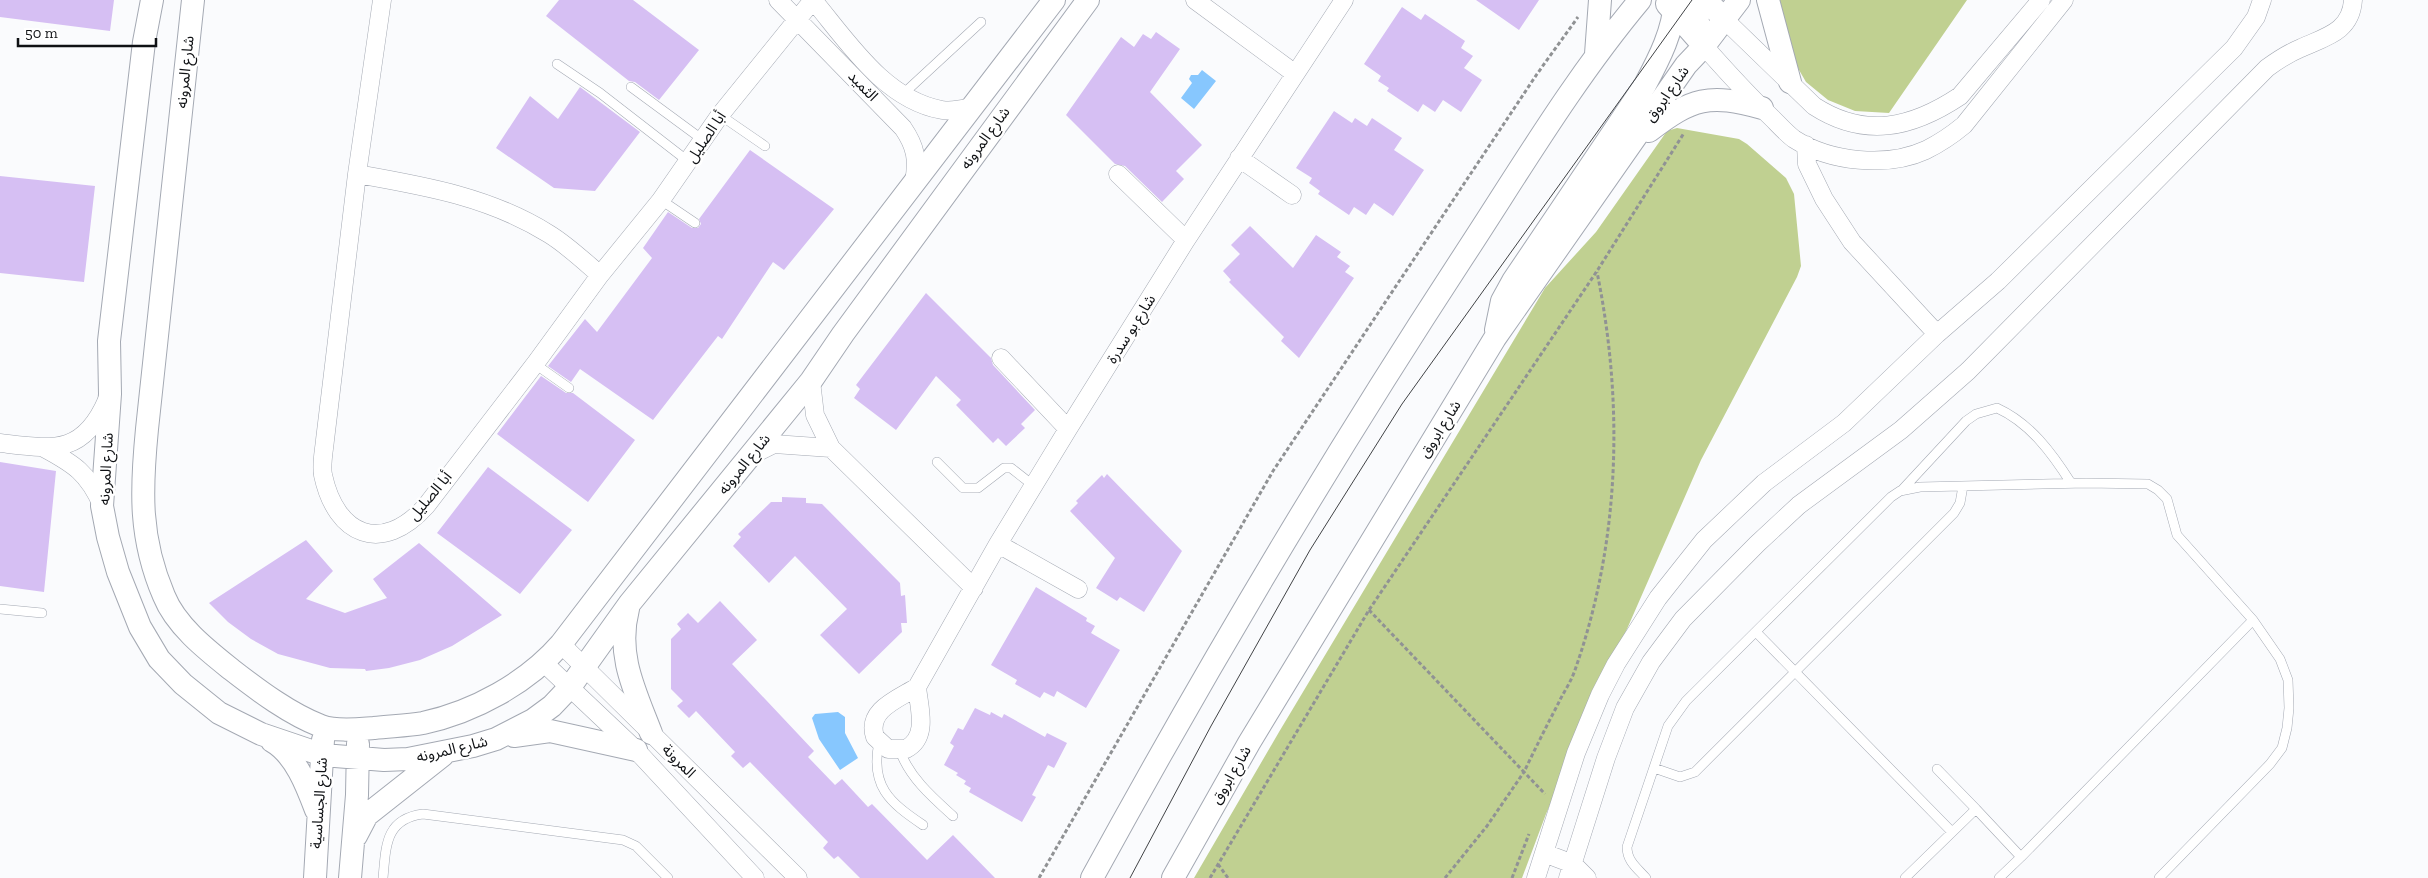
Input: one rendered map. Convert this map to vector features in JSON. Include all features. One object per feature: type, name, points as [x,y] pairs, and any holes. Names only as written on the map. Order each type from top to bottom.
[{"type":"street","name":"شارع المرونه","points":[[152,0],[144,42],[109,341],[110,394],[102,506],[118,572],[140,627],[159,659],[183,684],[219,713],[261,734],[323,755],[384,760],[447,752],[496,739],[533,720],[552,706],[570,687],[630,603],[811,381],[854,317],[1088,1]]},
{"type":"street","name":"شارع المرونه","points":[[193,0],[146,429],[142,484],[145,534],[164,596],[173,612],[209,652],[260,691],[323,727],[358,729],[421,723],[452,715],[500,692],[544,663],[561,644],[1054,0]]},
{"type":"street","name":"أبا الصليل","points":[[382,0],[357,174],[325,440],[323,472],[330,498],[348,525],[367,534],[388,534],[412,522],[535,364],[600,275],[662,200],[690,162],[720,114],[813,0]]},
{"type":"street","name":"الثميد","points":[[778,0],[799,19],[885,108],[912,141],[918,164],[913,186]]},
{"type":"street","name":"الثميد","points":[[813,0],[875,73],[902,95],[944,111],[973,107]]},
{"type":"street","points":[[1195,0],[1294,73]]},
{"type":"street","points":[[1092,878],[1242,611],[1377,389],[1596,54],[1640,0]]},
{"type":"street","points":[[1706,0],[1814,106],[1830,116],[1850,123],[1880,126],[1901,125],[1944,107],[1960,96],[2041,0]]},
{"type":"street","name":"شارع ابروق","points":[[1172,878],[1254,734],[1495,338],[1634,142],[1686,65],[1704,46],[1739,0]]},
{"type":"street","points":[[1768,0],[1790,82]]},
{"type":"street","points":[[1676,3],[1704,46],[1792,138],[1834,155],[1868,160],[1924,151],[1946,139],[1964,125],[2064,0]]},
{"type":"street","points":[[1536,878],[1587,724],[1616,664],[1658,598],[1704,540],[1764,483],[1844,423],[1937,334],[1998,281],[2234,48],[2256,17],[2262,0]]},
{"type":"street","points":[[1570,871],[1606,758],[1625,708],[1651,662],[1683,619],[1736,564],[1792,511],[1901,430],[1968,371],[2267,68],[2292,52],[2338,32],[2349,15],[2353,0]]},
{"type":"street","name":"شارع بو سدرة","points":[[879,742],[874,732],[877,714],[885,706],[917,687],[998,544],[1068,429],[1186,240],[1341,1]]},
{"type":"street","points":[[1495,338],[1502,301],[1506,294],[1645,85],[1671,29],[1676,3]]},
{"type":"street","points":[[1591,5],[1596,54]]},
{"type":"street","points":[[1634,142],[1674,112],[1703,101],[1717,99],[1762,108]]},
{"type":"street","points":[[1806,145],[1807,164],[1824,199],[1852,242],[1937,334]]},
{"type":"street","points":[[1240,158],[1292,195]]},
{"type":"street","points":[[357,174],[433,187],[485,202],[521,217],[551,235],[600,275]]},
{"type":"street","points":[[1118,174],[1186,240]]},
{"type":"street","points":[[1000,358],[1068,429]]},
{"type":"street","points":[[811,381],[815,415],[831,448],[974,588]]},
{"type":"street","points":[[0,443],[44,448],[73,442],[83,436],[98,420],[110,394]]},
{"type":"street","points":[[752,455],[774,444],[831,448]]},
{"type":"street","points":[[44,448],[73,463],[95,488],[102,506]]},
{"type":"street","points":[[998,544],[1078,589]]},
{"type":"street","points":[[630,603],[623,630],[625,660],[630,681],[651,733]]},
{"type":"street","name":"المرونة","points":[[561,644],[798,878]]},
{"type":"street","name":"المرونة","points":[[544,663],[636,750],[756,878]]},
{"type":"street","points":[[879,742],[888,750],[900,751],[911,747],[921,732],[917,687]]},
{"type":"street","name":"شارع الجساسية","points":[[315,878],[323,727]]},
{"type":"street","points":[[350,878],[354,839],[358,729]]},
{"type":"street","points":[[496,739],[550,731],[636,750]]},
{"type":"street","points":[[261,734],[277,743],[289,757],[301,775],[318,814]]},
{"type":"street","points":[[354,839],[367,815],[447,752]]},
{"type":"street","points":[[1103,878],[1110,846]]},
{"type":"street","points":[[1544,853],[1570,871],[1587,878]]},
{"type":"lane","points":[[902,95],[981,22]]},
{"type":"lane","points":[[557,64],[600,93],[690,162]]},
{"type":"lane","points":[[631,87],[703,140]]},
{"type":"lane","points":[[720,114],[765,146]]},
{"type":"lane","points":[[662,200],[695,223]]},
{"type":"lane","points":[[535,364],[569,388]]},
{"type":"lane","points":[[1646,878],[1632,863],[1627,854],[1627,847],[1668,726],[1686,700],[1891,497],[1900,491],[1966,421],[1976,414],[1997,408],[2014,416],[2050,452],[2072,483]]},
{"type":"lane","points":[[937,462],[964,488],[978,488],[1004,468],[1011,468],[1034,486]]},
{"type":"lane","points":[[1900,491],[1920,487],[2137,482],[2148,484],[2158,490],[2167,500],[2177,535],[2253,620],[2280,658],[2288,680],[2289,708],[2282,748],[2270,764],[2159,878]]},
{"type":"lane","points":[[1654,768],[1680,777],[1695,772],[1954,513],[1960,503],[1964,486]]},
{"type":"lane","points":[[0,609],[42,613]]},
{"type":"lane","points":[[1999,878],[2253,620]]},
{"type":"lane","points":[[1756,632],[1952,832]]},
{"type":"lane","points":[[879,742],[876,773],[884,791],[902,811],[923,825]]},
{"type":"lane","points":[[900,751],[905,763],[926,792],[953,816]]},
{"type":"lane","points":[[1937,769],[2021,856]]},
{"type":"lane","points":[[1906,878],[1976,809]]},
{"type":"lane","points":[[383,878],[389,836],[403,820],[423,814],[623,840],[636,846],[668,878]]},
{"type":"path","points":[[1039,878],[1273,471],[1591,5]]},
{"type":"path","points":[[1210,878],[1369,610],[1597,271],[1682,134],[1688,129]]},
{"type":"path","points":[[1445,878],[1487,826],[1524,772],[1574,672],[1596,602],[1609,532],[1615,422],[1605,311],[1597,271]]},
{"type":"path","points":[[1369,610],[1545,794],[1542,804]]},
{"type":"path","points":[[1512,878],[1531,832]]},
{"type":"path","points":[[1218,864],[1228,878]]},
{"type":"green space","points":[[1778,0],[1967,0],[1889,113],[1855,111],[1828,100],[1806,82],[1788,51]]},
{"type":"green space","points":[[1677,128],[1739,139],[1786,178],[1794,194],[1801,266],[1701,460],[1546,814],[1522,878],[1194,878],[1279,732],[1545,288],[1596,232],[1667,131]]},
{"type":"water","points":[[1202,70],[1216,81],[1194,109],[1181,98],[1192,83],[1189,79],[1191,75],[1198,75]]},
{"type":"water","points":[[838,712],[845,717],[845,733],[858,758],[840,770],[819,739],[812,718],[815,714]]},
{"type":"building","points":[[0,0],[114,0],[110,31],[0,17]]},
{"type":"building","points":[[559,0],[633,0],[699,50],[659,100],[635,82],[629,81],[546,16]]},
{"type":"building","points":[[1476,0],[1539,0],[1519,30]]},
{"type":"building","points":[[1402,7],[1421,20],[1425,14],[1465,41],[1461,48],[1473,56],[1464,68],[1482,80],[1461,112],[1443,100],[1435,112],[1423,104],[1418,112],[1387,91],[1389,88],[1378,81],[1381,76],[1364,64]]},
{"type":"building","points":[[1156,32],[1180,49],[1150,92],[1202,145],[1176,171],[1184,179],[1162,202],[1125,166],[1115,164],[1066,115],[1121,37],[1134,47],[1143,34],[1151,39]]},
{"type":"building","points":[[580,87],[640,132],[595,191],[554,188],[496,148],[530,96],[558,119]]},
{"type":"building","points":[[1334,111],[1352,123],[1355,118],[1367,126],[1372,118],[1402,138],[1394,150],[1424,170],[1393,216],[1374,203],[1366,215],[1354,207],[1349,215],[1318,194],[1320,191],[1309,183],[1312,178],[1296,168]]},
{"type":"building","points":[[750,150],[834,209],[784,270],[773,262],[722,339],[718,336],[653,420],[580,369],[571,382],[548,366],[585,319],[597,332],[652,258],[643,248],[668,212],[692,228],[698,228],[701,224],[699,219]]},
{"type":"building","points":[[0,176],[95,186],[84,282],[0,273]]},
{"type":"building","points":[[1250,226],[1293,268],[1316,235],[1341,252],[1337,257],[1350,266],[1345,272],[1354,278],[1299,358],[1281,341],[1284,337],[1229,282],[1231,280],[1223,271],[1240,254],[1231,245]]},
{"type":"building","points":[[926,293],[991,358],[993,365],[1035,410],[1021,424],[1025,428],[1006,446],[998,438],[993,443],[956,405],[961,400],[936,376],[896,430],[854,398],[860,389],[856,385]]},
{"type":"building","points":[[541,376],[566,393],[573,393],[635,440],[588,502],[497,434]]},
{"type":"building","points":[[0,462],[56,471],[44,592],[0,586]]},
{"type":"building","points":[[488,467],[572,530],[520,594],[437,533]]},
{"type":"building","points":[[1107,474],[1182,551],[1144,612],[1120,597],[1117,601],[1096,588],[1115,558],[1070,511],[1078,503],[1076,501],[1102,475],[1104,478]]},
{"type":"building","points":[[782,497],[806,498],[806,503],[822,504],[900,583],[901,596],[905,595],[907,623],[901,623],[902,632],[859,674],[820,635],[847,609],[795,556],[769,583],[733,546],[741,537],[738,534],[771,502],[782,502]]},
{"type":"building","points":[[306,540],[333,571],[306,599],[345,613],[387,598],[373,579],[419,543],[502,615],[452,646],[420,660],[389,668],[366,671],[365,669],[330,668],[278,654],[251,639],[228,622],[209,603]]},
{"type":"building","points":[[1036,587],[1087,618],[1086,621],[1095,626],[1091,633],[1120,650],[1086,708],[1057,691],[1054,697],[1044,692],[1040,698],[1015,684],[1017,680],[991,665]]},
{"type":"building","points":[[720,601],[757,640],[732,664],[814,751],[808,757],[835,785],[842,779],[868,807],[872,804],[927,860],[953,835],[995,878],[860,878],[838,856],[834,859],[823,848],[828,842],[750,762],[743,768],[731,756],[735,752],[696,711],[689,718],[677,706],[683,701],[671,689],[671,639],[681,629],[677,624],[688,613],[698,623]]},
{"type":"building","points":[[975,708],[990,715],[991,712],[1002,718],[1004,714],[1045,737],[1047,733],[1067,743],[1054,768],[1048,765],[1032,795],[1036,797],[1022,822],[969,792],[971,788],[964,784],[966,781],[956,775],[958,773],[944,765],[954,746],[950,743],[958,728],[963,730]]},
{"type":"tram line","points":[[1130,878],[1211,726],[1310,550],[1402,404],[1692,0]]}]
